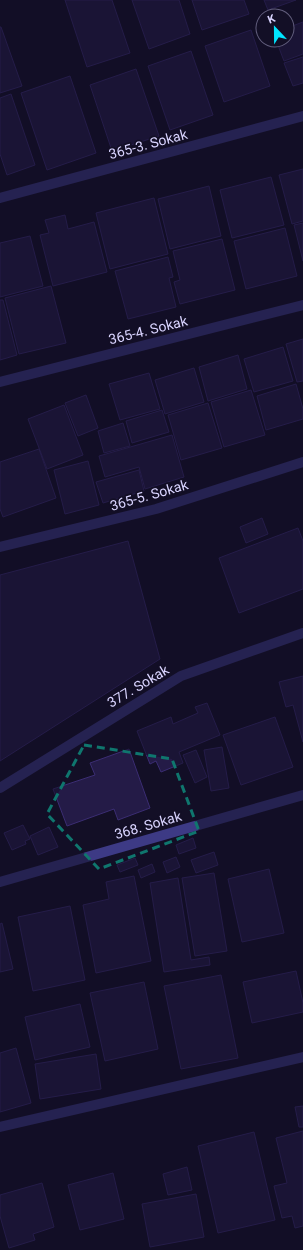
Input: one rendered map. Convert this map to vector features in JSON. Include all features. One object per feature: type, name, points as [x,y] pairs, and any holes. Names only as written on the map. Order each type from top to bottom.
[{"type":"street","name":"365-3. Sokak","points":[[0,198],[303,116]]},
{"type":"street","name":"365-4. Sokak","points":[[0,382],[303,305]]},
{"type":"street","name":"365-5. Sokak","points":[[0,547],[156,509],[303,462]]},
{"type":"street","name":"377. Sokak","points":[[0,788],[181,676],[303,633]]},
{"type":"street","name":"368. Sokak","points":[[0,882],[303,795]]},
{"type":"street","points":[[0,1127],[303,1057]]},
{"type":"highlighted area","points":[[84,745],[172,759],[199,831],[99,869],[47,814]]},
{"type":"building","points":[[65,0],[112,0],[130,53],[87,67]]},
{"type":"building","points":[[132,0],[179,0],[190,34],[149,49]]},
{"type":"building","points":[[192,0],[244,0],[249,14],[202,30]]},
{"type":"building","points":[[264,0],[296,0],[274,8],[267,8]]},
{"type":"building","points":[[303,22],[303,54],[284,61],[279,48],[295,48],[295,25]]},
{"type":"building","points":[[0,27],[22,86],[0,93]]},
{"type":"building","points":[[251,30],[255,42],[255,48],[257,48],[270,86],[224,102],[205,46]]},
{"type":"building","points":[[191,51],[213,115],[170,130],[148,66]]},
{"type":"building","points":[[303,57],[303,83],[293,86],[284,63]]},
{"type":"building","points":[[136,69],[159,136],[112,151],[90,85]]},
{"type":"building","points":[[70,76],[96,153],[47,170],[21,93]]},
{"type":"building","points":[[11,94],[35,165],[7,175],[0,154],[0,98]]},
{"type":"building","points":[[303,169],[303,221],[292,224],[279,175]]},
{"type":"building","points":[[271,177],[284,225],[232,238],[220,190]]},
{"type":"building","points":[[209,186],[221,236],[170,249],[158,199]]},
{"type":"building","points":[[154,198],[168,254],[110,269],[96,213]]},
{"type":"building","points":[[65,215],[68,229],[94,222],[107,272],[53,286],[40,235],[49,233],[45,220]]},
{"type":"building","points":[[303,223],[303,261],[294,225]]},
{"type":"building","points":[[285,228],[297,276],[246,289],[234,241]]},
{"type":"building","points":[[30,236],[43,286],[0,297],[0,243]]},
{"type":"building","points":[[222,239],[235,290],[180,304],[174,282],[180,280],[173,251]]},
{"type":"building","points":[[168,257],[173,277],[169,278],[176,307],[128,319],[115,271]]},
{"type":"building","points":[[51,286],[66,343],[19,354],[5,298]]},
{"type":"building","points":[[0,300],[3,300],[17,355],[0,360]]},
{"type":"building","points":[[303,339],[303,381],[297,382],[286,344]]},
{"type":"building","points":[[283,347],[293,381],[254,392],[244,359]]},
{"type":"building","points":[[238,355],[247,389],[208,401],[199,367]]},
{"type":"building","points":[[194,368],[204,402],[165,414],[155,380]]},
{"type":"building","points":[[149,373],[160,409],[120,420],[109,384]]},
{"type":"building","points":[[296,384],[303,409],[303,419],[266,430],[257,396]]},
{"type":"building","points":[[251,390],[265,435],[224,447],[211,402]]},
{"type":"building","points":[[86,395],[98,428],[78,436],[65,403]]},
{"type":"building","points":[[208,403],[222,448],[181,460],[168,415]]},
{"type":"building","points":[[64,405],[83,455],[47,469],[28,419]]},
{"type":"building","points":[[162,410],[169,432],[132,443],[126,421]]},
{"type":"building","points":[[123,423],[130,446],[104,453],[98,431]]},
{"type":"building","points":[[172,435],[184,477],[145,489],[139,467],[105,477],[99,456]]},
{"type":"building","points":[[39,449],[56,498],[3,517],[0,509],[0,462]]},
{"type":"building","points":[[88,461],[99,505],[65,514],[54,470]]},
{"type":"building","points":[[139,470],[144,491],[103,503],[96,482]]},
{"type":"building","points":[[262,518],[268,534],[246,543],[240,527]]},
{"type":"building","points":[[298,528],[303,541],[303,589],[239,613],[219,558]]},
{"type":"building","points":[[128,541],[160,659],[0,761],[0,575]]},
{"type":"building","points":[[303,676],[303,742],[293,705],[286,707],[279,682]]},
{"type":"building","points":[[207,703],[220,735],[179,752],[183,763],[161,772],[156,761],[150,764],[137,731],[171,717],[173,724],[198,713],[195,707]]},
{"type":"building","points":[[275,717],[293,767],[241,785],[223,735]]},
{"type":"building","points":[[222,747],[229,788],[211,791],[204,750]]},
{"type":"building","points":[[129,749],[150,808],[118,820],[114,809],[67,826],[53,789],[95,775],[90,763]]},
{"type":"building","points":[[196,750],[207,777],[195,783],[183,755]]},
{"type":"building","points":[[23,825],[30,839],[25,841],[26,844],[12,850],[4,833]]},
{"type":"building","points":[[49,827],[58,847],[38,855],[30,836]]},
{"type":"building","points":[[193,838],[196,848],[179,854],[176,845]]},
{"type":"building","points":[[214,852],[218,865],[196,873],[191,860]]},
{"type":"building","points":[[176,857],[180,867],[167,873],[163,862]]},
{"type":"building","points":[[135,858],[138,865],[120,872],[117,865]]},
{"type":"building","points":[[152,864],[155,872],[141,878],[138,870]]},
{"type":"building","points":[[269,869],[284,933],[242,942],[228,879]]},
{"type":"building","points":[[214,873],[227,951],[195,956],[182,878]]},
{"type":"building","points":[[134,876],[151,961],[96,973],[83,905],[109,899],[106,882]]},
{"type":"building","points":[[178,878],[191,960],[209,957],[210,965],[164,972],[150,883]]},
{"type":"building","points":[[70,906],[85,980],[33,991],[18,917]]},
{"type":"building","points":[[2,923],[13,969],[0,972],[0,924]]},
{"type":"building","points":[[296,971],[303,1003],[303,1012],[252,1023],[243,982]]},
{"type":"building","points":[[221,975],[238,1058],[181,1069],[164,986]]},
{"type":"building","points":[[144,982],[158,1049],[105,1061],[90,993]]},
{"type":"building","points":[[80,1004],[90,1047],[35,1060],[25,1017]]},
{"type":"building","points":[[16,1048],[31,1103],[0,1112],[0,1053]]},
{"type":"building","points":[[96,1054],[101,1089],[40,1099],[35,1064]]},
{"type":"building","points":[[303,1106],[303,1127],[299,1127],[295,1107]]},
{"type":"building","points":[[303,1131],[303,1226],[295,1228],[292,1216],[282,1218],[274,1186],[287,1183],[276,1138]]},
{"type":"building","points":[[254,1132],[275,1220],[218,1233],[198,1146]]},
{"type":"building","points":[[187,1167],[192,1190],[168,1195],[163,1174]]},
{"type":"building","points":[[113,1173],[124,1219],[80,1230],[68,1185]]},
{"type":"building","points":[[42,1183],[54,1227],[33,1234],[35,1240],[9,1248],[0,1216],[0,1195]]},
{"type":"building","points":[[196,1194],[204,1237],[150,1247],[142,1204]]}]
